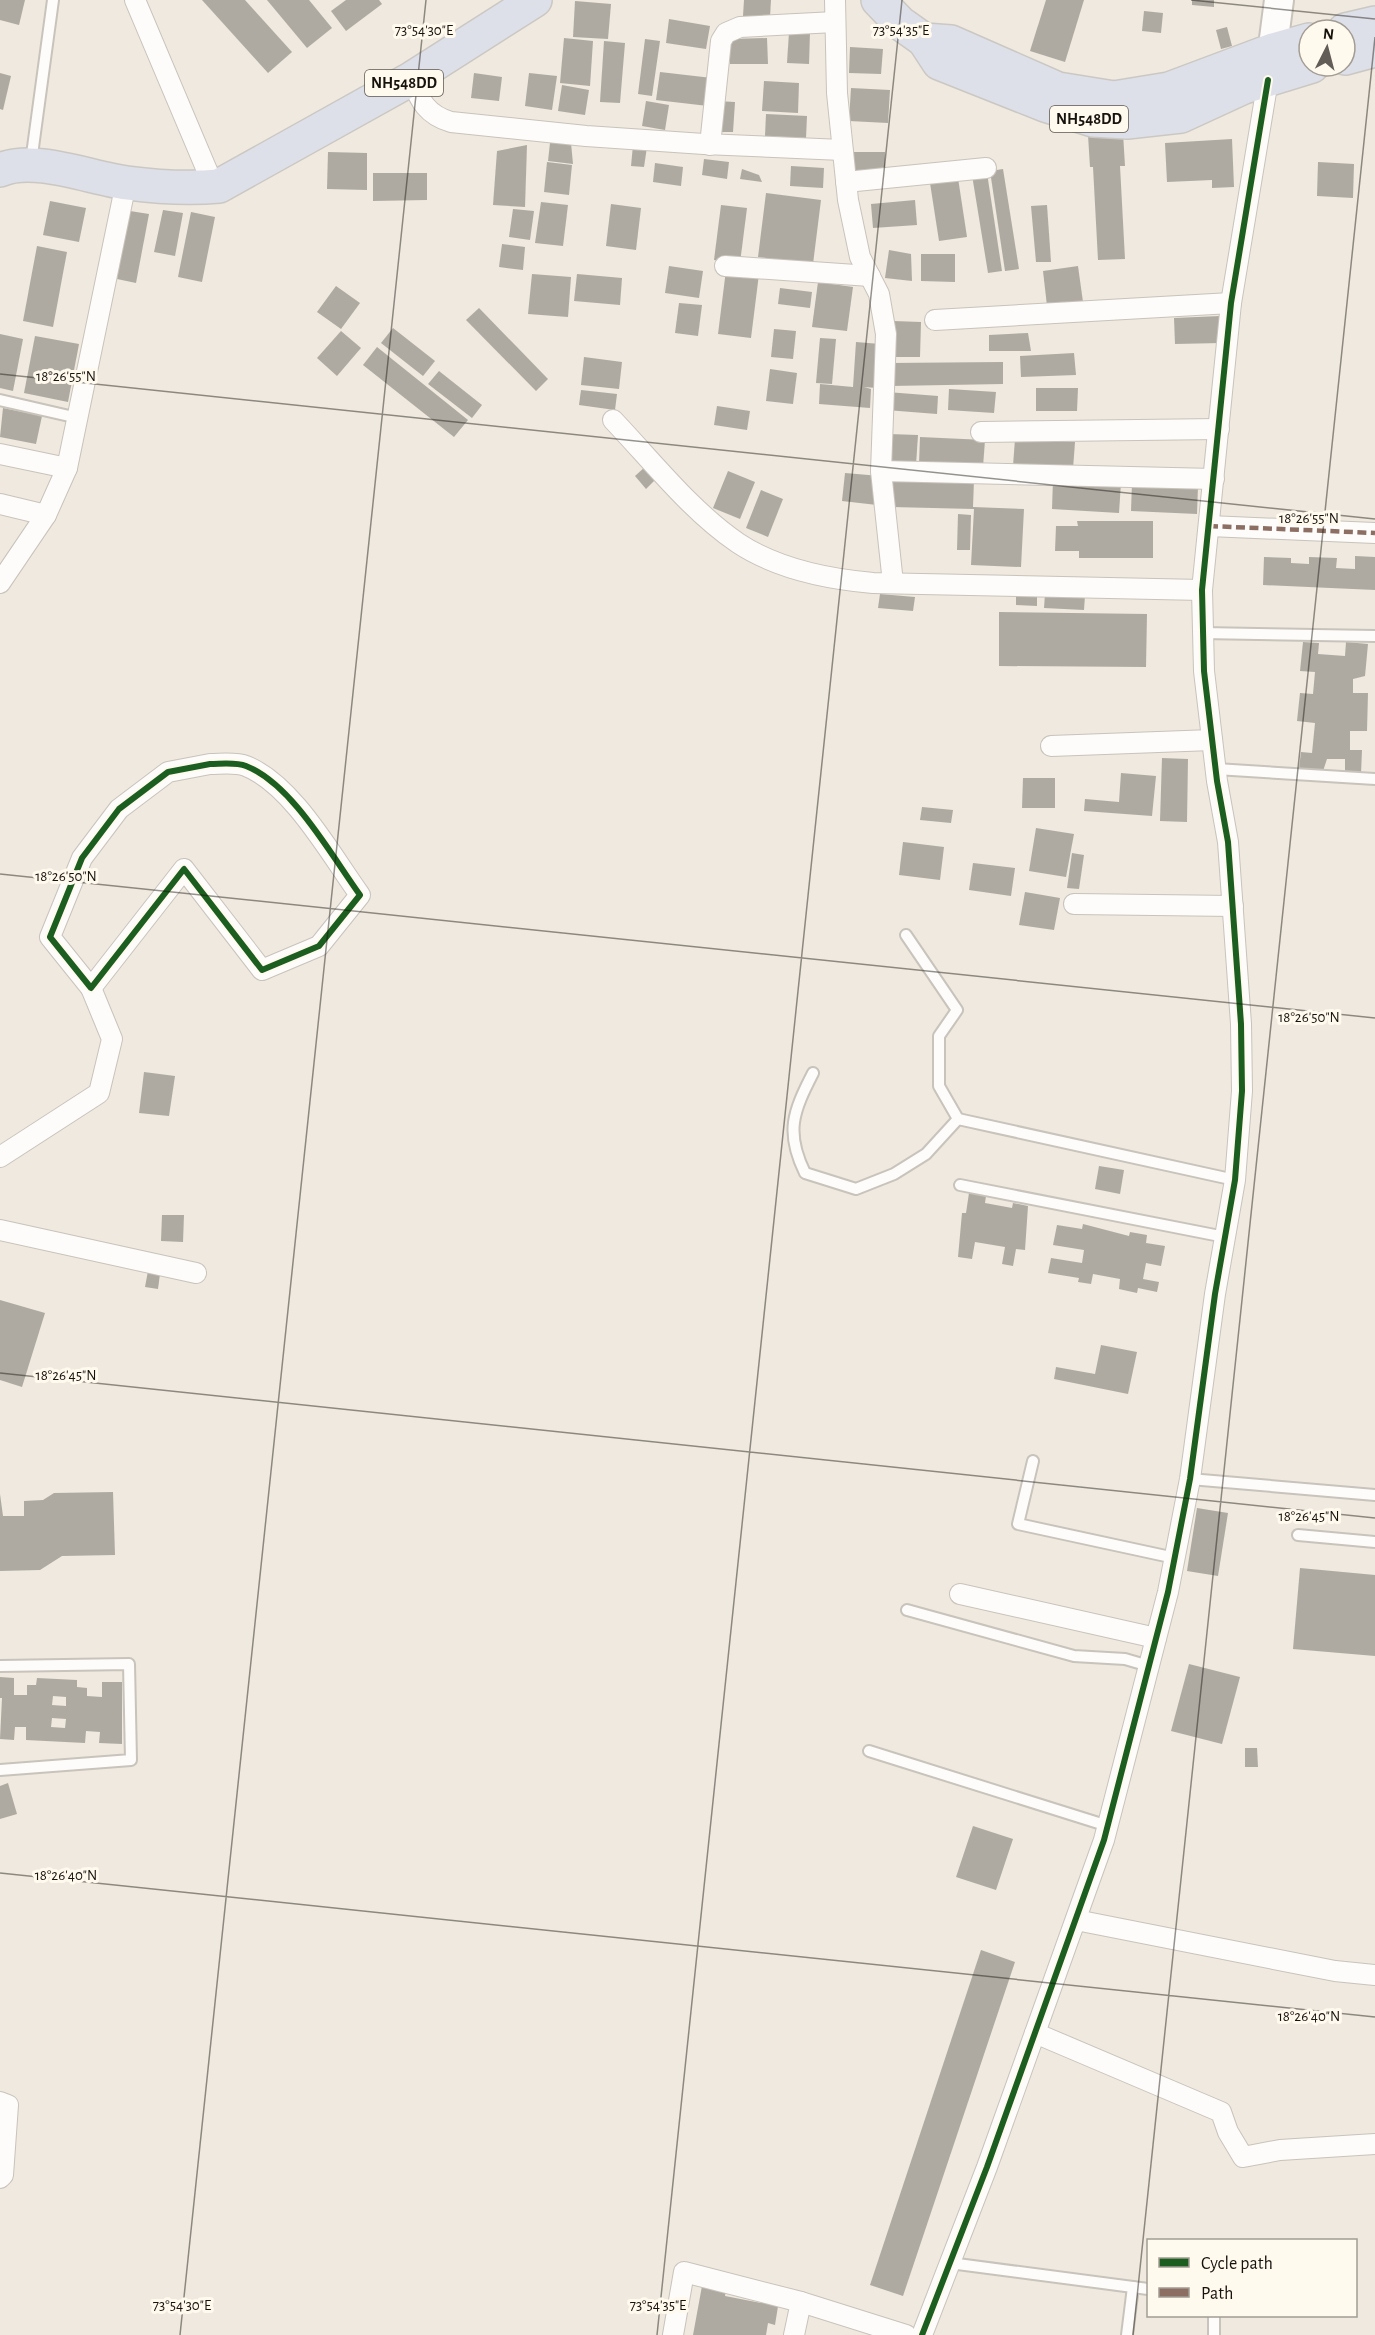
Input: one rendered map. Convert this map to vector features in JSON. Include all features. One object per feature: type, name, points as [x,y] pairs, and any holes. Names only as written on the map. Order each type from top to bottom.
[{"type":"highway","name":"NH548DD","points":[[11,163],[126,183],[190,189],[226,182],[411,79],[535,0]]},
{"type":"highway","name":"NH548DD","points":[[878,0],[900,23],[924,40],[951,42],[1058,89],[1114,98],[1169,89],[1270,65],[1297,66]]},
{"type":"highway","points":[[1357,27],[1375,23]]},
{"type":"highway","name":"NH548DD","points":[[1270,65],[1297,48]]},
{"type":"highway","points":[[1357,55],[1375,51]]},
{"type":"main road","points":[[1270,65],[1279,0]]},
{"type":"street","points":[[135,0],[226,182]]},
{"type":"street","points":[[835,0],[842,150],[853,232],[879,294],[886,334],[881,471],[893,583]]},
{"type":"street","points":[[710,145],[721,41],[726,33],[740,27],[835,22]]},
{"type":"street","points":[[922,2335],[1035,2033],[1108,1826],[1156,1638],[1190,1479],[1235,1180],[1242,1091],[1228,842],[1212,740],[1202,633],[1202,590],[1231,303],[1270,65]]},
{"type":"street","points":[[411,79],[420,101],[428,110],[437,117],[451,122],[586,136],[710,145],[842,150]]},
{"type":"street","points":[[846,182],[986,168]]},
{"type":"street","points":[[0,583],[46,515],[67,468],[126,183]]},
{"type":"street","points":[[724,266],[870,276]]},
{"type":"street","points":[[935,320],[1231,303]]},
{"type":"street","points":[[613,420],[709,519],[738,543],[783,564],[814,574],[839,580],[893,583],[1202,590]]},
{"type":"street","points":[[981,432],[1219,429]]},
{"type":"street","points":[[0,454],[67,468]]},
{"type":"street","points":[[881,471],[1214,479]]},
{"type":"street","points":[[0,504],[46,515]]},
{"type":"street","points":[[1209,526],[1375,533]]},
{"type":"street","points":[[1051,746],[1212,740]]},
{"type":"street","points":[[0,1157],[99,1092],[112,1039],[91,988],[50,937],[82,858],[119,809],[168,772],[210,764],[244,765],[271,779],[288,795],[360,895],[319,946],[262,970],[184,869],[91,988]]},
{"type":"street","points":[[1074,904],[1233,906]]},
{"type":"street","points":[[0,1230],[196,1273]]},
{"type":"street","points":[[960,1594],[1156,1638]]},
{"type":"street","points":[[1076,1920],[1335,1971],[1375,1975]]},
{"type":"street","points":[[1035,2033],[1221,2112],[1228,2132],[1243,2157],[1280,2150],[1375,2145]]},
{"type":"street","points":[[0,2102],[8,2105],[3,2175],[0,2178]]},
{"type":"street","points":[[673,2335],[684,2272],[801,2302],[906,2335]]},
{"type":"street","points":[[794,2335],[801,2302]]},
{"type":"lane","points":[[11,163],[53,0]]},
{"type":"lane","points":[[0,400],[78,418]]},
{"type":"lane","points":[[1202,633],[1375,636]]},
{"type":"lane","points":[[1216,769],[1375,779]]},
{"type":"lane","points":[[906,935],[957,1010],[939,1036],[939,1086],[958,1119],[1235,1180]]},
{"type":"lane","points":[[813,1073],[795,1108],[793,1150],[805,1173],[856,1189],[894,1174],[926,1154],[958,1119]]},
{"type":"lane","points":[[960,1185],[1225,1237]]},
{"type":"lane","points":[[1034,1461],[1018,1524],[1174,1558]]},
{"type":"lane","points":[[1190,1479],[1375,1495]]},
{"type":"lane","points":[[1298,1535],[1375,1542]]},
{"type":"lane","points":[[907,1610],[1074,1656],[1125,1659],[1149,1666]]},
{"type":"lane","points":[[0,1666],[129,1664],[131,1760],[0,1770]]},
{"type":"lane","points":[[869,1751],[1108,1826]]},
{"type":"lane","points":[[950,2263],[1147,2289]]},
{"type":"lane","points":[[1127,2335],[1133,2287]]},
{"type":"lane","points":[[1214,2317],[1214,2335]]},
{"type":"building","points":[[0,0],[25,0],[19,25],[0,20]]},
{"type":"building","points":[[202,0],[245,0],[292,52],[268,73]]},
{"type":"building","points":[[267,0],[309,0],[332,28],[307,48]]},
{"type":"building","points":[[346,0],[379,0],[382,4],[346,31],[331,11]]},
{"type":"building","points":[[744,0],[771,0],[770,17],[743,16]]},
{"type":"building","points":[[1046,0],[1084,0],[1065,62],[1030,51]]},
{"type":"building","points":[[1192,0],[1214,0],[1214,7],[1192,5]]},
{"type":"building","points":[[575,1],[611,4],[608,39],[573,37]]},
{"type":"building","points":[[1144,11],[1163,13],[1161,33],[1142,31]]},
{"type":"building","points":[[669,19],[710,26],[706,49],[666,43]]},
{"type":"building","points":[[1227,27],[1232,46],[1221,49],[1216,30]]},
{"type":"building","points":[[789,32],[810,33],[809,64],[787,63]]},
{"type":"building","points":[[564,38],[593,41],[590,86],[560,83]]},
{"type":"building","points":[[767,38],[768,64],[730,64],[730,39]]},
{"type":"building","points":[[645,39],[660,41],[652,96],[638,94]]},
{"type":"building","points":[[604,41],[625,43],[620,103],[600,102]]},
{"type":"building","points":[[850,47],[883,49],[881,74],[849,73]]},
{"type":"building","points":[[660,72],[712,78],[708,106],[656,100]]},
{"type":"building","points":[[0,73],[11,76],[3,110],[0,109]]},
{"type":"building","points":[[474,73],[502,77],[499,101],[471,98]]},
{"type":"building","points":[[529,73],[557,76],[552,110],[525,106]]},
{"type":"building","points":[[764,81],[799,83],[798,113],[762,111]]},
{"type":"building","points":[[562,85],[589,90],[585,115],[558,111]]},
{"type":"building","points":[[851,88],[890,90],[888,123],[849,121]]},
{"type":"building","points":[[646,101],[669,105],[665,130],[642,126]]},
{"type":"building","points":[[716,101],[735,102],[733,132],[715,132]]},
{"type":"building","points":[[766,114],[807,116],[806,138],[765,136]]},
{"type":"building","points":[[1123,133],[1125,166],[1120,166],[1125,259],[1098,260],[1093,167],[1090,167],[1088,135]]},
{"type":"building","points":[[1232,139],[1234,187],[1212,188],[1212,180],[1167,182],[1165,143]]},
{"type":"building","points":[[550,143],[571,143],[573,164],[548,161]]},
{"type":"building","points":[[527,145],[525,207],[493,205],[497,151]]},
{"type":"building","points":[[633,145],[647,147],[644,167],[631,166]]},
{"type":"building","points":[[328,152],[367,153],[367,190],[327,189]]},
{"type":"building","points":[[850,152],[885,152],[885,176],[850,175]]},
{"type":"building","points":[[704,159],[729,162],[727,179],[702,175]]},
{"type":"building","points":[[547,162],[572,165],[569,195],[544,192]]},
{"type":"building","points":[[1318,162],[1354,164],[1353,198],[1317,196]]},
{"type":"building","points":[[655,163],[683,167],[681,186],[653,182]]},
{"type":"building","points":[[791,166],[824,168],[823,188],[790,186]]},
{"type":"building","points":[[742,169],[759,175],[762,182],[740,179]]},
{"type":"building","points":[[1003,169],[1019,269],[1005,271],[990,171]]},
{"type":"building","points":[[373,173],[427,173],[427,200],[373,201]]},
{"type":"building","points":[[987,173],[1002,271],[988,273],[972,175]]},
{"type":"building","points":[[958,178],[967,237],[939,241],[930,183]]},
{"type":"building","points":[[766,193],[821,200],[813,264],[758,257]]},
{"type":"building","points":[[915,200],[917,225],[873,228],[871,204]]},
{"type":"building","points":[[50,201],[86,208],[79,242],[43,235]]},
{"type":"building","points":[[541,202],[568,205],[563,246],[535,243]]},
{"type":"building","points":[[611,204],[641,208],[636,250],[606,246]]},
{"type":"building","points":[[721,205],[747,208],[740,263],[714,260]]},
{"type":"building","points":[[1047,205],[1051,262],[1036,262],[1031,206]]},
{"type":"building","points":[[513,209],[534,211],[530,240],[509,237]]},
{"type":"building","points":[[163,210],[183,213],[175,256],[154,252]]},
{"type":"building","points":[[130,211],[149,214],[136,283],[117,279]]},
{"type":"building","points":[[191,212],[215,217],[202,282],[178,277]]},
{"type":"building","points":[[502,244],[525,247],[523,270],[499,267]]},
{"type":"building","points":[[37,246],[67,252],[53,327],[23,321]]},
{"type":"building","points":[[889,250],[911,254],[912,281],[885,278]]},
{"type":"building","points":[[921,254],[955,254],[955,282],[921,281]]},
{"type":"building","points":[[669,266],[703,271],[699,298],[665,293]]},
{"type":"building","points":[[1078,266],[1083,302],[1047,306],[1043,271]]},
{"type":"building","points":[[726,270],[759,274],[751,338],[718,334]]},
{"type":"building","points":[[532,274],[571,277],[568,317],[528,314]]},
{"type":"building","points":[[577,274],[622,278],[620,305],[574,301]]},
{"type":"building","points":[[818,282],[853,287],[847,331],[812,327]]},
{"type":"building","points":[[336,286],[360,303],[341,329],[317,312]]},
{"type":"building","points":[[780,288],[812,292],[810,308],[778,304]]},
{"type":"building","points":[[679,303],[702,305],[698,336],[675,333]]},
{"type":"building","points":[[479,308],[548,379],[536,391],[466,320]]},
{"type":"building","points":[[1220,316],[1221,343],[1175,344],[1174,318]]},
{"type":"building","points":[[893,321],[921,322],[920,357],[893,357]]},
{"type":"building","points":[[393,328],[435,361],[423,376],[381,343]]},
{"type":"building","points":[[774,329],[796,331],[793,359],[771,357]]},
{"type":"building","points":[[341,331],[361,348],[337,376],[317,358]]},
{"type":"building","points":[[1028,333],[1031,351],[989,351],[989,335]]},
{"type":"building","points":[[0,334],[23,339],[13,391],[0,388]]},
{"type":"building","points":[[35,336],[79,344],[68,402],[24,393]]},
{"type":"building","points":[[820,338],[836,339],[832,384],[816,383]]},
{"type":"building","points":[[856,342],[880,344],[877,388],[864,387],[871,389],[870,408],[819,404],[820,384],[853,387]]},
{"type":"building","points":[[377,347],[468,420],[454,437],[363,365]]},
{"type":"building","points":[[1074,353],[1076,375],[1021,377],[1020,356]]},
{"type":"building","points":[[584,357],[622,362],[619,389],[581,385]]},
{"type":"building","points":[[1003,362],[1003,384],[890,386],[889,363]]},
{"type":"building","points":[[770,369],[797,373],[793,404],[766,401]]},
{"type":"building","points":[[439,371],[482,405],[472,418],[428,384]]},
{"type":"building","points":[[1036,388],[1078,388],[1077,411],[1036,411]]},
{"type":"building","points":[[949,389],[996,392],[994,413],[948,410]]},
{"type":"building","points":[[581,390],[617,394],[615,410],[579,405]]},
{"type":"building","points":[[887,392],[938,396],[937,414],[886,410]]},
{"type":"building","points":[[717,406],[750,411],[747,430],[714,425]]},
{"type":"building","points":[[3,408],[42,416],[36,444],[0,437]]},
{"type":"building","points":[[889,434],[918,435],[916,465],[888,463]]},
{"type":"building","points":[[920,437],[985,440],[983,467],[919,464]]},
{"type":"building","points":[[1015,439],[1075,442],[1073,469],[1013,466]]},
{"type":"building","points":[[646,466],[657,478],[646,489],[635,476]]},
{"type":"building","points":[[728,471],[755,482],[740,519],[713,508]]},
{"type":"building","points":[[845,473],[880,476],[877,505],[842,501]]},
{"type":"building","points":[[892,477],[974,480],[973,507],[1024,509],[1021,567],[971,565],[974,509],[892,507]]},
{"type":"building","points":[[1053,479],[1121,483],[1119,513],[1052,509]]},
{"type":"building","points":[[1132,483],[1198,487],[1197,514],[1131,511]]},
{"type":"building","points":[[761,490],[783,499],[768,537],[746,528]]},
{"type":"building","points":[[958,514],[971,515],[970,550],[957,550]]},
{"type":"building","points":[[1077,521],[1153,521],[1153,558],[1079,558],[1079,551],[1055,551],[1056,526],[1078,526]]},
{"type":"building","points":[[1355,556],[1375,557],[1375,590],[1263,585],[1264,557],[1291,558],[1291,563],[1309,564],[1309,557],[1337,558],[1336,568],[1355,569]]},
{"type":"building","points":[[880,594],[915,597],[913,611],[878,608]]},
{"type":"building","points":[[1016,594],[1037,595],[1037,606],[1016,605]]},
{"type":"building","points":[[1045,594],[1085,595],[1084,610],[1044,608]]},
{"type":"building","points":[[999,612],[1147,614],[1146,667],[999,666]]},
{"type":"building","points":[[1303,642],[1319,643],[1318,654],[1345,656],[1346,642],[1368,644],[1365,676],[1353,679],[1353,693],[1368,693],[1367,731],[1350,731],[1350,750],[1362,750],[1361,774],[1345,773],[1345,759],[1327,759],[1323,771],[1299,768],[1301,752],[1312,753],[1315,723],[1297,721],[1300,693],[1313,694],[1315,672],[1300,671]]},
{"type":"building","points":[[1162,758],[1188,759],[1187,822],[1160,821]]},
{"type":"building","points":[[1121,773],[1156,776],[1152,816],[1084,811],[1085,799],[1119,802]]},
{"type":"building","points":[[1023,778],[1055,778],[1055,808],[1022,808]]},
{"type":"building","points":[[922,807],[953,810],[951,823],[920,820]]},
{"type":"building","points":[[1036,828],[1074,834],[1066,877],[1029,871]]},
{"type":"building","points":[[903,842],[944,847],[940,880],[899,875]]},
{"type":"building","points":[[1072,853],[1084,855],[1079,889],[1067,888]]},
{"type":"building","points":[[973,863],[1015,868],[1011,896],[969,890]]},
{"type":"building","points":[[1025,892],[1060,898],[1054,930],[1019,925]]},
{"type":"building","points":[[144,1072],[175,1076],[169,1116],[139,1113]]},
{"type":"building","points":[[1099,1166],[1124,1170],[1120,1194],[1095,1189]]},
{"type":"building","points":[[969,1193],[986,1196],[985,1203],[1012,1208],[1013,1203],[1028,1206],[1025,1250],[1016,1249],[1013,1266],[1002,1264],[1005,1247],[975,1242],[972,1259],[958,1257],[962,1213],[966,1213]]},
{"type":"building","points":[[162,1215],[184,1215],[183,1242],[161,1241]]},
{"type":"building","points":[[1083,1224],[1129,1236],[1130,1232],[1147,1235],[1146,1243],[1165,1246],[1161,1266],[1146,1263],[1143,1279],[1159,1282],[1157,1292],[1138,1288],[1137,1293],[1119,1289],[1120,1279],[1093,1274],[1091,1284],[1078,1282],[1079,1278],[1048,1273],[1051,1258],[1082,1263],[1084,1250],[1053,1245],[1057,1225],[1082,1229]]},
{"type":"building","points":[[148,1271],[160,1274],[158,1289],[145,1287]]},
{"type":"building","points":[[0,1300],[45,1313],[22,1387],[0,1380]]},
{"type":"building","points":[[1101,1345],[1137,1352],[1128,1394],[1054,1379],[1056,1367],[1095,1374]]},
{"type":"building","points":[[113,1492],[115,1555],[62,1556],[40,1570],[0,1571],[0,1494],[3,1516],[24,1516],[24,1501],[43,1500],[54,1493]]},
{"type":"building","points":[[1197,1508],[1228,1513],[1218,1576],[1187,1571]]},
{"type":"building","points":[[1300,1568],[1375,1575],[1375,1656],[1293,1649]]},
{"type":"building","points":[[1189,1664],[1240,1677],[1222,1744],[1171,1731]]},
{"type":"building","points":[[0,1677],[14,1678],[14,1695],[27,1695],[27,1685],[36,1685],[37,1678],[77,1680],[77,1687],[87,1688],[87,1696],[102,1697],[102,1682],[122,1682],[122,1744],[99,1743],[100,1732],[86,1731],[85,1743],[26,1740],[26,1727],[15,1727],[14,1740],[0,1739],[2,1698],[0,1698]],"holes":[[[53,1696],[66,1697],[66,1706],[52,1705]],[[52,1718],[66,1719],[65,1728],[51,1727]]]},
{"type":"building","points":[[1245,1748],[1257,1748],[1258,1767],[1245,1767]]},
{"type":"building","points":[[8,1783],[17,1814],[0,1819],[0,1786]]},
{"type":"building","points":[[973,1826],[1013,1839],[996,1890],[956,1877]]},
{"type":"building","points":[[981,1950],[1015,1962],[903,2296],[870,2285]]},
{"type":"building","points":[[702,2286],[726,2290],[725,2296],[761,2303],[762,2297],[779,2300],[775,2325],[768,2323],[766,2335],[693,2335]]},
{"type":"marked path","points":[[1209,526],[1375,533]]},
{"type":"cycle path","points":[[922,2335],[987,2167],[1104,1840],[1168,1592],[1190,1479],[1215,1294],[1235,1180],[1242,1091],[1241,1024],[1228,842],[1217,781],[1204,671],[1202,590],[1231,303],[1268,80]]},
{"type":"cycle path","points":[[210,764],[246,766],[263,775],[279,788],[309,822],[360,895],[319,946],[262,970],[184,869],[91,988],[50,937],[82,858],[119,809],[168,772],[210,764]]}]
